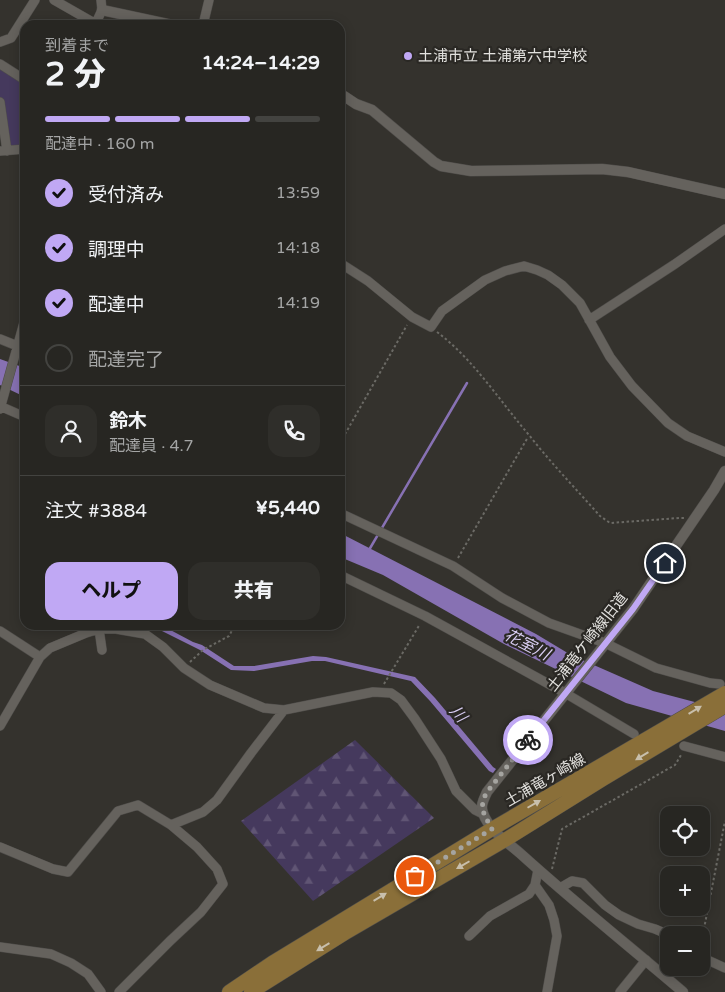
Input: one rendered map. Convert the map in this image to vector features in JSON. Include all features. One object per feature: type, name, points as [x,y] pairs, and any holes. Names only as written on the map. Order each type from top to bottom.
[{"type":"main road","name":"土浦竜ヶ崎線","points":[[229,992],[281,958],[492,829],[665,728],[723,688]]},
{"type":"main road","name":"土浦竜ヶ崎線","points":[[251,992],[345,933],[505,840],[684,742],[725,706]]},
{"type":"street","points":[[22,20],[35,0]]},
{"type":"street","points":[[54,0],[88,20]]},
{"type":"street","points":[[204,20],[208,0]]},
{"type":"street","points":[[97,20],[101,5],[154,20]]},
{"type":"street","points":[[0,42],[11,38],[20,24]]},
{"type":"street","points":[[0,64],[20,77]]},
{"type":"street","points":[[345,99],[372,110],[441,166],[471,171],[602,170],[628,172],[725,194]]},
{"type":"street","points":[[0,102],[4,151],[20,149]]},
{"type":"street","points":[[589,320],[675,264],[725,228]]},
{"type":"street","points":[[345,266],[412,317],[431,327],[442,311],[485,280],[505,271],[524,266],[548,275],[562,285],[580,303],[610,357],[626,378],[668,423],[687,436],[725,452]]},
{"type":"street","points":[[0,339],[20,347]]},
{"type":"street","points":[[20,353],[0,407],[20,415]]},
{"type":"street","name":"土浦竜ケ崎線旧道","points":[[483,814],[482,805],[487,792],[633,609],[725,471]]},
{"type":"street","points":[[345,515],[453,566],[502,598],[549,623],[656,668],[723,688]]},
{"type":"street","points":[[345,577],[425,616],[567,691],[634,734]]},
{"type":"street","points":[[0,726],[40,657],[50,648],[86,633],[100,630],[102,650]]},
{"type":"street","points":[[122,630],[145,634],[163,647],[184,668],[210,685],[264,708],[284,710],[372,692],[391,693],[401,700],[416,719],[440,759],[456,791],[475,810],[483,814],[492,829],[683,992]]},
{"type":"street","points":[[0,632],[40,657]]},
{"type":"street","points":[[171,824],[203,812],[217,800],[284,710]]},
{"type":"street","points":[[684,742],[725,757]]},
{"type":"street","points":[[0,847],[53,869],[68,872],[118,811],[138,805],[171,824],[197,847],[217,869],[223,884],[200,912],[119,992]]},
{"type":"street","points":[[469,936],[490,916],[529,894],[536,885],[538,870]]},
{"type":"street","points":[[560,888],[572,881],[583,883],[605,905],[619,915],[660,931]]},
{"type":"street","points":[[536,885],[549,905],[557,936],[547,992]]},
{"type":"street","points":[[0,947],[51,954],[72,963],[88,974],[101,992]]},
{"type":"street","points":[[620,992],[646,960]]},
{"type":"street","points":[[710,960],[725,968]]},
{"type":"path","points":[[345,433],[412,317]]},
{"type":"path","points":[[431,327],[474,366],[529,436],[600,516],[610,523],[679,518],[694,520]]},
{"type":"path","points":[[453,566],[529,436]]},
{"type":"path","points":[[380,693],[425,616]]},
{"type":"path","points":[[184,668],[203,650],[229,636],[232,630]]},
{"type":"path","points":[[549,879],[562,829],[675,765],[684,742]]},
{"type":"path","points":[[705,926],[725,821]]},
{"type":"green space","points":[[0,64],[20,77],[20,150],[7,151],[0,102]]},
{"type":"green space","points":[[355,740],[434,818],[313,901],[241,821]]},
{"type":"water","points":[[0,359],[20,366],[20,395],[0,385]]},
{"type":"water","name":"花室川","points":[[345,536],[536,634],[571,655],[653,691],[725,710],[725,731],[626,703],[504,644],[383,575],[345,559]]},
{"type":"water","points":[[160,630],[170,630],[202,645],[234,666],[254,666],[313,656],[326,657],[415,677],[496,769],[493,773],[489,771],[411,681],[325,661],[312,661],[254,671],[231,670],[200,650]]},
{"type":"waterway","points":[[369,550],[467,383]]},
{"type":"way so far","points":[[415,876],[492,829],[483,814],[482,805],[484,798],[528,740]]},
{"type":"place","name":"土浦市立 土浦第六中学校","points":[[408,56]]},
{"type":"route","points":[[528,740],[633,609],[665,563]]},
{"type":"water label","name":"川","points":[[458,714]]}]
